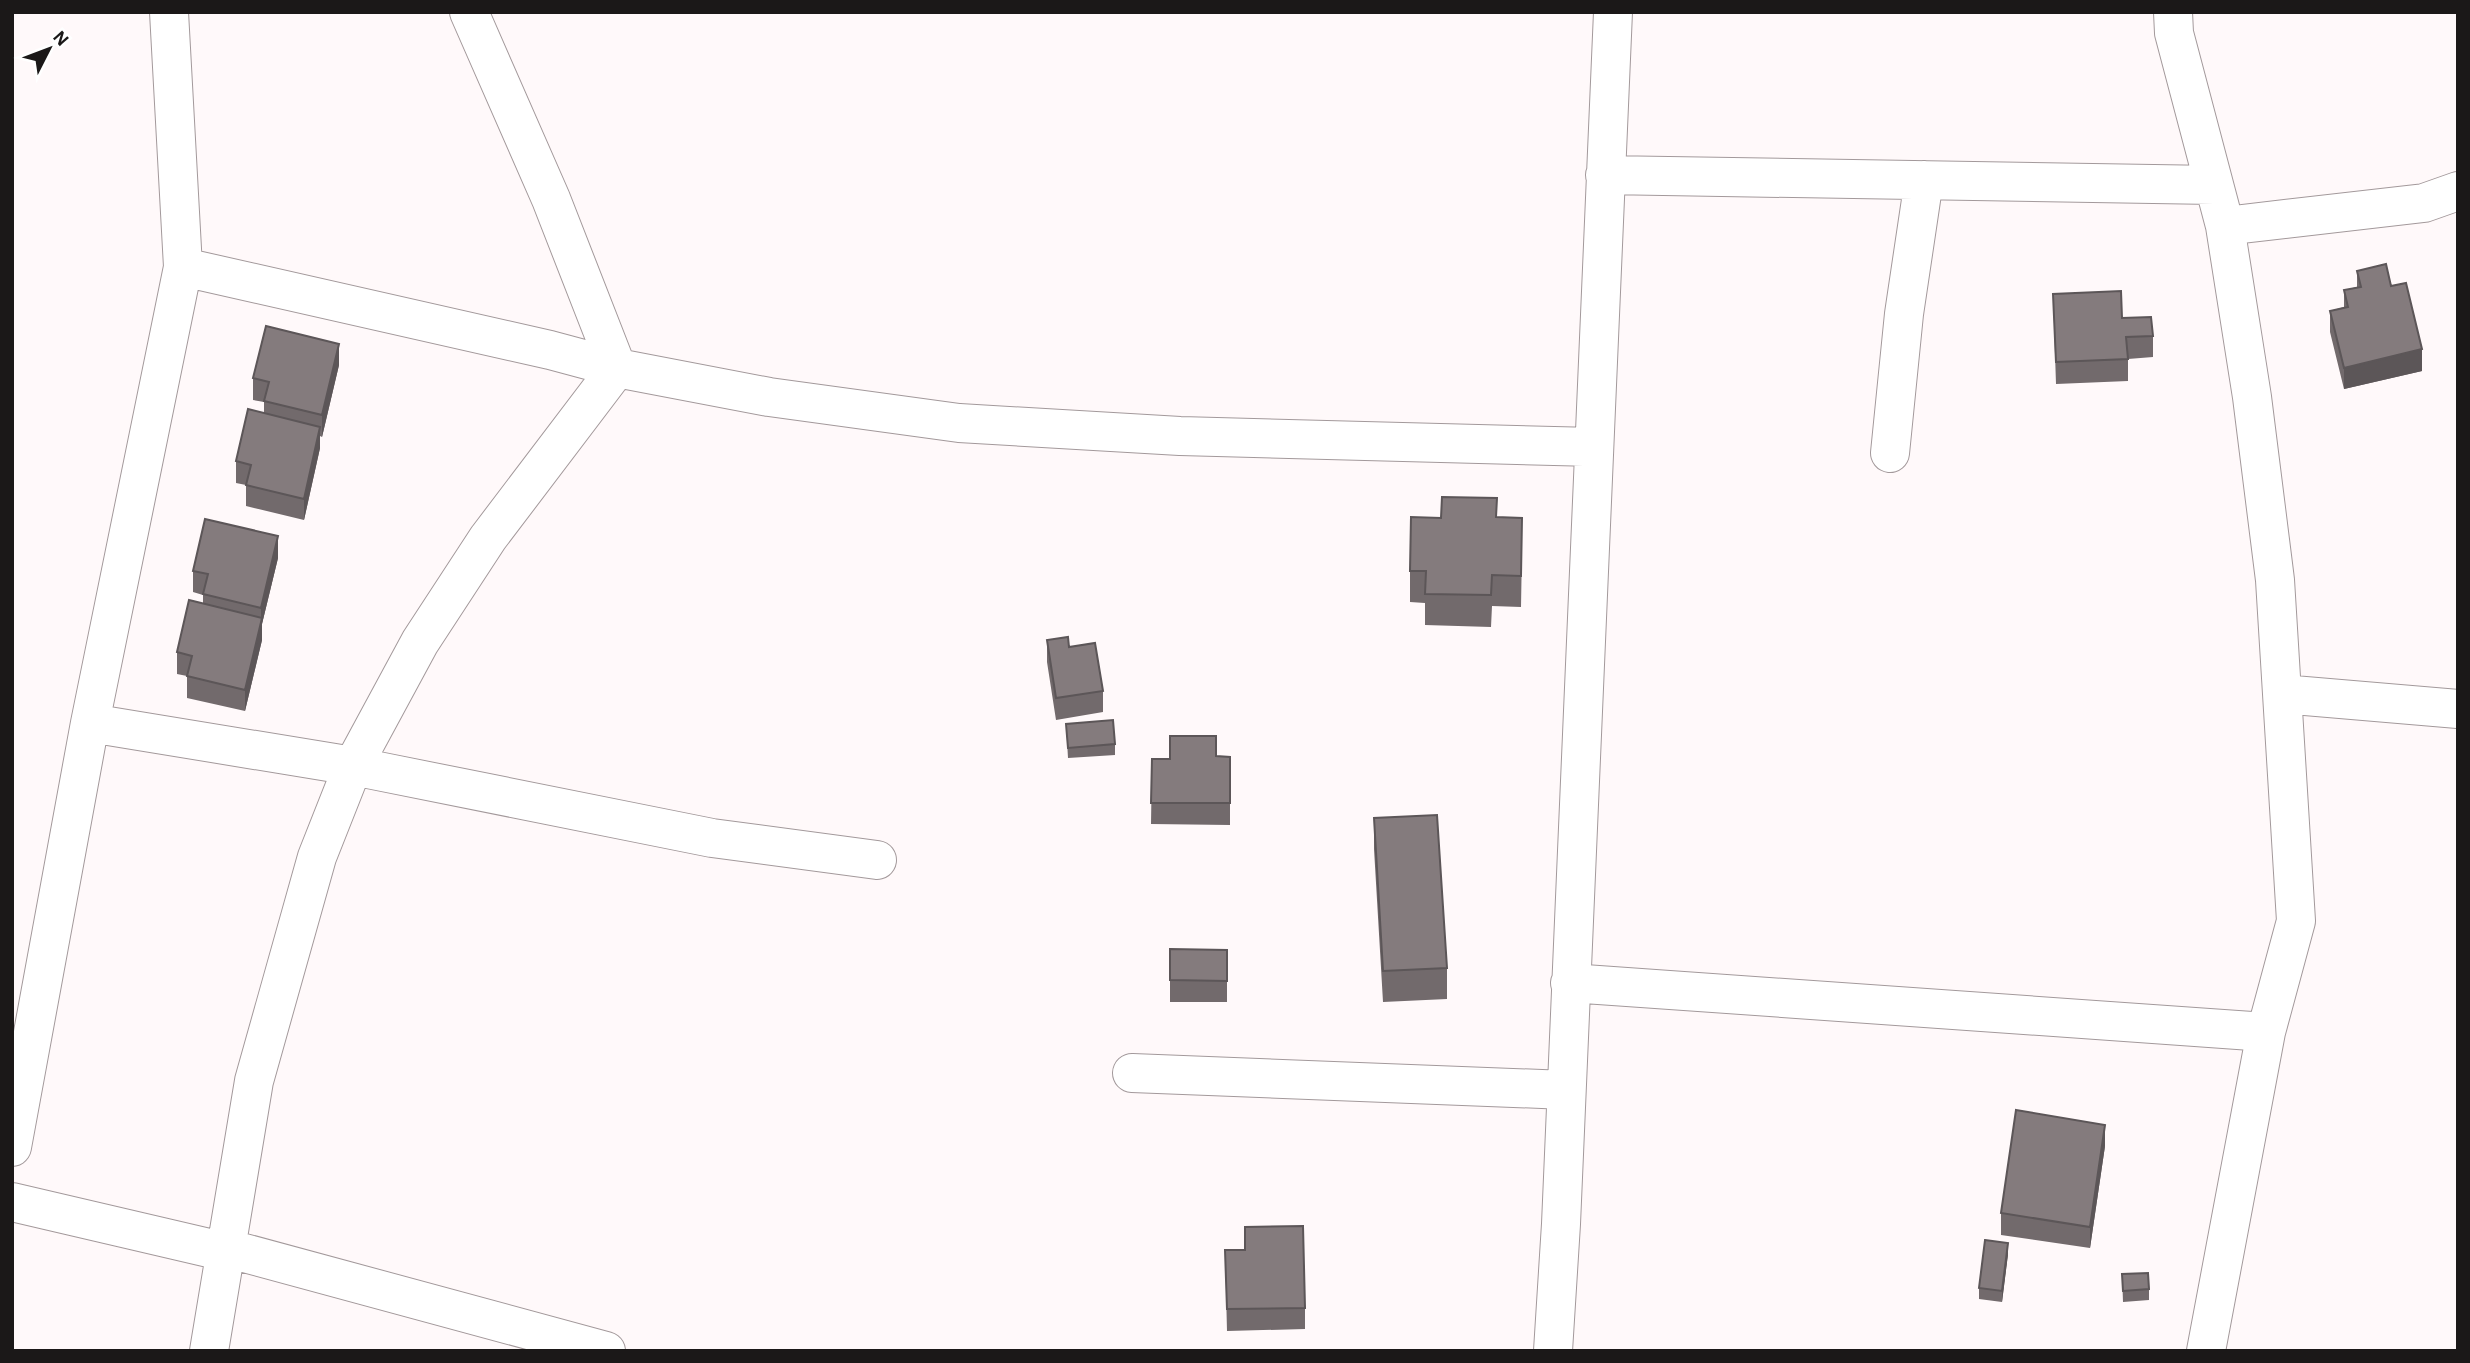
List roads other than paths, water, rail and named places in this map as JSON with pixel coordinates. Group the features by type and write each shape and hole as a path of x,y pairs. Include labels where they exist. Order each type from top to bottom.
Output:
{"street":[{"path":"12,1147 90,723 183,267 169,12"},
{"path":"469,12 551,200 617,368"},
{"path":"1553,1351 1561,1224 1613,12"},
{"path":"2173,12 2174,33 2225,226 2252,397 2275,580 2296,921 2266,1032 2206,1351"},
{"path":"1605,175 2214,185"},
{"path":"1890,453 1904,314 1924,180"},
{"path":"2225,226 2424,203 2458,191"},
{"path":"183,267 550,350 617,368 769,397 959,423 1180,436 1594,447"},
{"path":"209,1351 254,1081 317,857 354,766 420,642 480,549 617,368"},
{"path":"2282,694 2458,709"},
{"path":"90,723 354,766 712,838 877,860"},
{"path":"1570,983 2266,1032"},
{"path":"1132,1073 1566,1090"},
{"path":"12,1202 226,1250 606,1351"}]}
